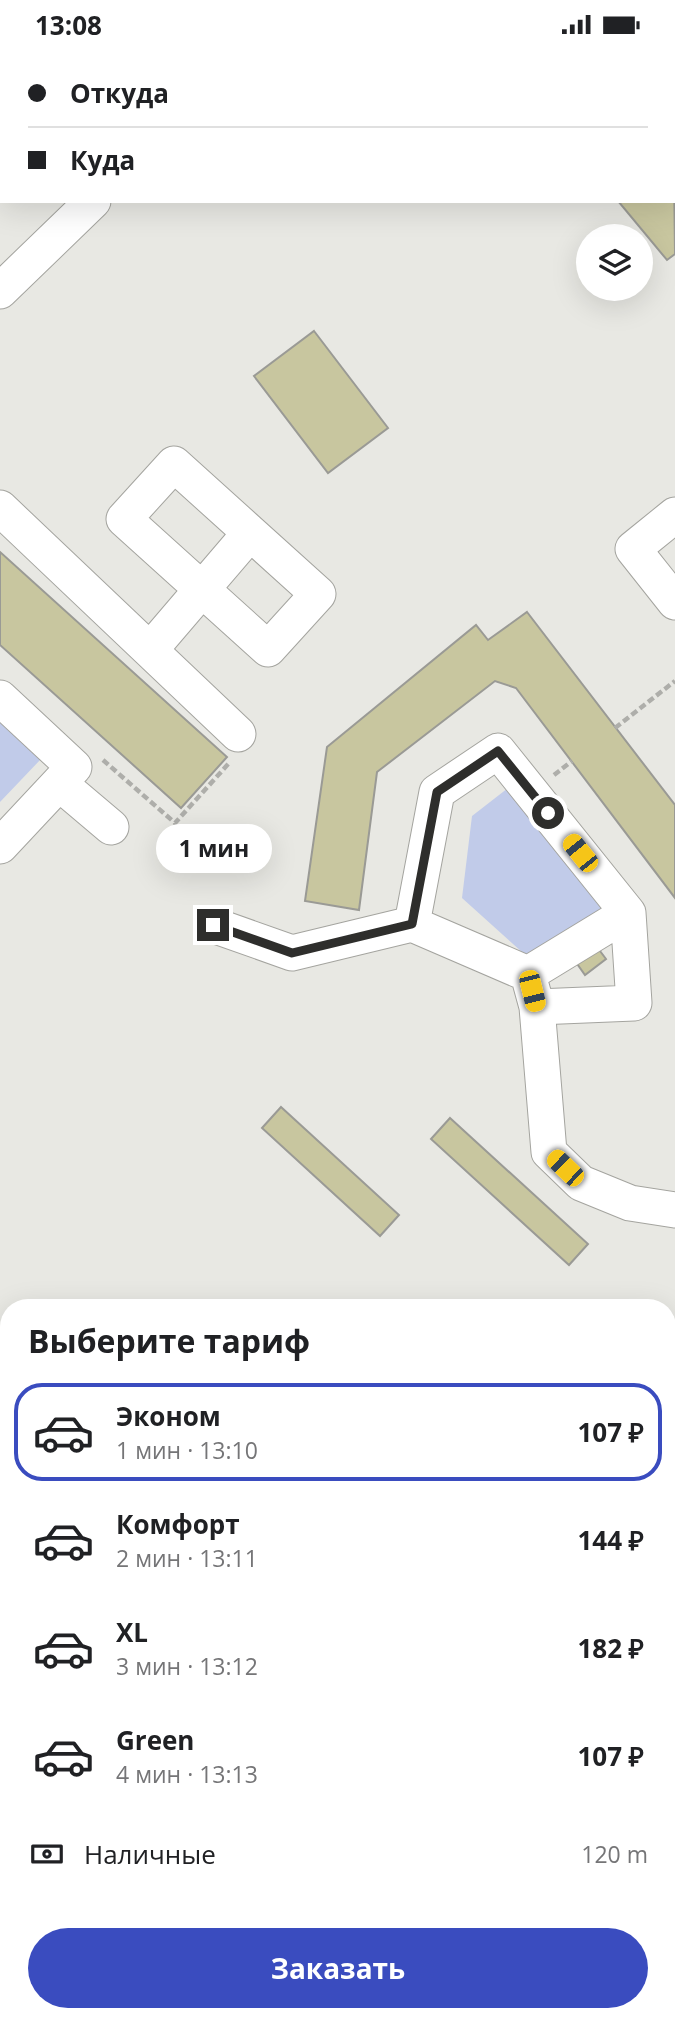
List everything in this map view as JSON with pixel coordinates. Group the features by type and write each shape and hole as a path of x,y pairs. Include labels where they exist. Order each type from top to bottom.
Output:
{"street":[{"path":"0,291 91,203"},
{"path":"174,464 250,533 318,594 268,649 124,519 174,464"},
{"path":"0,508 150,650 235,747"},
{"path":"675,515 633,549 675,602"},
{"path":"150,650 250,533"},
{"path":"0,698 74,767 0,846"},
{"path":"412,924 437,792 498,751 628,913 634,1003 537,1007"},
{"path":"59,783 111,827"},
{"path":"528,974 628,913"},
{"path":"213,925 292,953 412,924 528,974"},
{"path":"528,974 537,1007 549,1152 581,1183 630,1203 675,1210"}],"path":[{"path":"615,727 675,681"},
{"path":"96,754 175,823 235,747"}],"shaded area":[{"path":"0,720 41,759 0,802"},
{"path":"512,785 611,908 532,961 462,898 472,816"}],"building":[{"path":"620,203 674,203 675,254 667,260 653,243 653,224 637,224"},
{"path":"314,331 388,428 328,473 254,376"},
{"path":"0,552 227,757 181,808 0,645"},
{"path":"527,612 675,805 675,898 516,688 495,681 377,772 359,910 305,901 327,747 476,625 488,640"},
{"path":"594,943 606,959 585,975 573,958"},
{"path":"281,1107 399,1215 380,1236 262,1128"},
{"path":"450,1118 588,1244 569,1265 431,1139"}],"route":[{"path":"213,925 292,953 412,924 437,792 498,751 548,813"}]}
